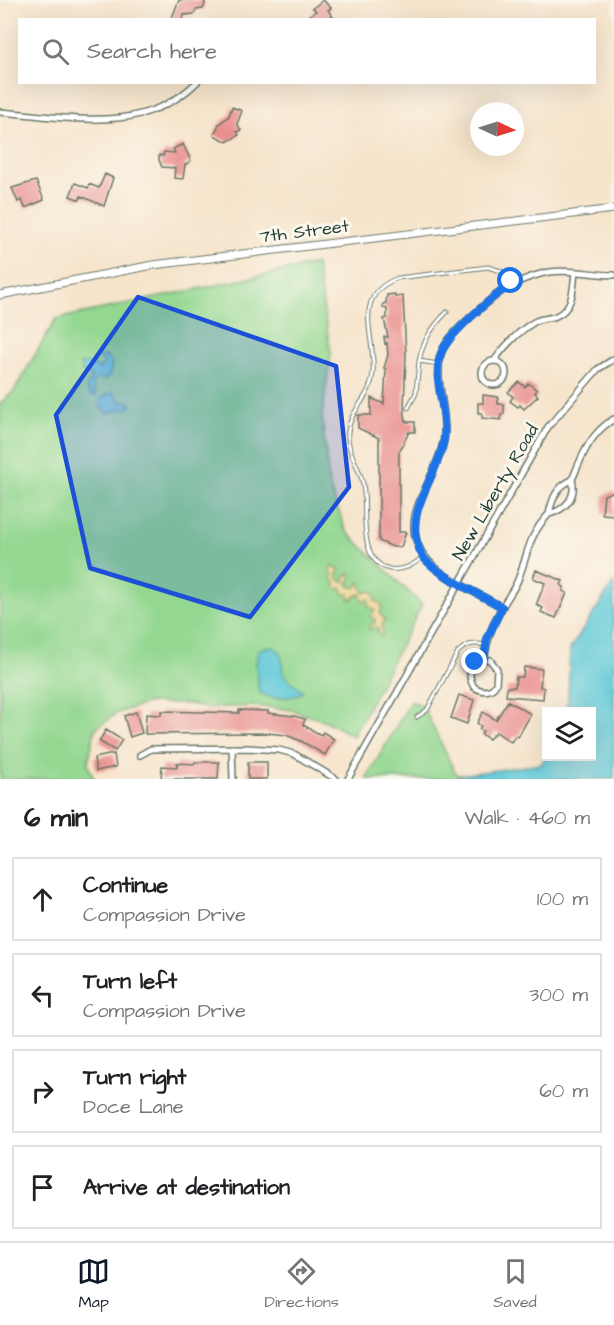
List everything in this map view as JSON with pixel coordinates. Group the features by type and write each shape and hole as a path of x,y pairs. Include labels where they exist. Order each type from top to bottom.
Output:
{"street":[{"path":"0,112 94,119 130,118 165,106 194,84"},
{"name":"7th Street","path":"0,295 153,265 614,209"},
{"path":"502,607 433,567 423,557 416,539 414,523 418,506 444,439 438,373 440,355 449,339 497,295 513,284 549,272 614,275"},
{"path":"494,361 503,366 506,373 503,381 493,384 486,381 483,371 487,364 494,361 501,351 535,321 556,316 566,309 573,296 575,272"},
{"name":"New Liberty Road","path":"348,779 548,427 598,369 614,359"},
{"path":"549,514 560,512 570,501 575,488 572,480 591,438 605,424 614,419"},
{"path":"484,659 494,622 519,579 530,541 538,525 549,514 556,492 564,483 572,480"},
{"path":"484,659 495,665 497,669 496,684 490,690 479,691 471,682 471,668 475,662 484,659"},
{"path":"232,748 233,779"},
{"path":"140,755 151,749 279,750 294,754 336,779"}],"lane":[{"path":"423,557 409,567 390,569 374,559 367,543 362,481 348,441 348,429 352,416 367,396 372,378 369,306 375,294 390,281 398,278 488,267 501,271 513,284"},
{"path":"408,408 416,393 422,348 432,327 447,312"},
{"path":"419,361 439,364"},
{"path":"417,717 427,710 458,652 466,645 473,643 486,645"}],"highlighted area":[{"path":"138,297 336,366 349,487 250,617 90,568 56,415"}],"green space":[{"path":"316,264 331,353 322,416 329,485 346,531 422,605 353,736 326,721 291,710 258,706 205,708 189,704 148,703 117,713 95,729 88,764 94,779 0,779 0,403 14,391 56,319"},
{"path":"411,701 423,706 455,772 461,779 366,779"}],"sand":[{"path":"332,566 339,569 337,576 339,580 344,582 345,576 350,574 349,586 356,588 360,582 364,593 371,591 374,593 375,601 382,607 380,614 385,620 382,624 383,634 380,636 377,627 369,629 370,625 375,623 375,619 370,617 375,610 368,606 369,599 363,601 360,594 350,600 349,594 342,593 342,588 337,589 336,583 331,578"}],"water":[{"path":"103,355 112,362 110,375 105,380 98,378 93,382 93,389 97,395 95,397 90,395 86,387 91,378 89,373 83,372 80,363 99,369 105,363 98,358"},
{"path":"113,392 120,401 131,403 131,407 107,413 99,405 104,397"},
{"path":"614,582 614,779 457,779 460,775 542,764 543,761 596,761 596,707 566,707 568,701 570,649"},
{"path":"274,647 281,653 283,672 303,692 281,698 263,695 259,692 256,664 258,650"}],"building":[{"path":"179,0 204,0 203,9 196,10 194,14 184,15 183,18 172,18"},
{"path":"323,0 331,8 328,10 334,18 312,18 310,15 316,11 313,8"},
{"path":"232,107 242,111 237,124 241,130 237,132 239,135 227,142 214,135 219,124 229,116"},
{"path":"183,144 191,161 185,165 183,179 174,178 175,168 162,167 159,155 163,156 164,152 175,153 173,149"},
{"path":"105,174 113,178 104,206 81,196 80,200 70,196 75,183 88,188 89,184 99,188"},
{"path":"36,181 44,200 25,208 22,200 18,202 12,188"},
{"path":"395,294 395,297 403,296 406,422 415,422 415,432 409,432 399,452 399,532 406,532 401,547 393,547 379,541 379,438 358,428 358,415 371,415 371,398 384,404 386,369 384,368 388,355 384,337 388,337 384,319 387,318 387,309 383,308 383,304 386,303 387,295"},
{"path":"519,382 525,387 528,383 537,390 535,393 538,396 524,409 510,401 513,397 508,392"},
{"path":"483,395 498,397 498,404 504,404 504,414 501,414 501,420 482,418 482,413 478,413 478,403 483,403"},
{"path":"614,491 614,515 602,514 604,495"},
{"path":"536,570 563,581 561,585 564,587 563,591 567,593 556,618 541,612 543,608 536,605 545,583 533,578"},
{"path":"524,667 542,669 540,687 544,688 543,699 506,696 507,687 515,687 516,677 523,677"},
{"path":"459,695 474,700 467,724 451,718"},
{"path":"508,701 531,714 518,737 515,736 511,742 496,732 489,739 481,734 483,731 479,729 481,726 477,723 483,712 496,720"},
{"path":"239,710 268,711 268,713 305,719 303,725 321,735 323,732 334,739 325,755 286,735 267,733 145,734 146,714 161,715 161,711 239,713"},
{"path":"136,712 142,733 130,737 124,716"},
{"path":"106,730 122,740 115,751 99,741"},
{"path":"114,754 116,767 96,771 94,758"},
{"path":"195,762 219,762 218,779 161,779 162,766 177,767 177,763 195,764"},
{"path":"248,762 267,762 267,779 248,779"}],"route":[{"path":"475,662 484,659 487,639 502,607 433,567 423,557 416,539 414,523 418,506 444,439 438,373 440,355 449,339 497,295 513,284 511,281"}]}
